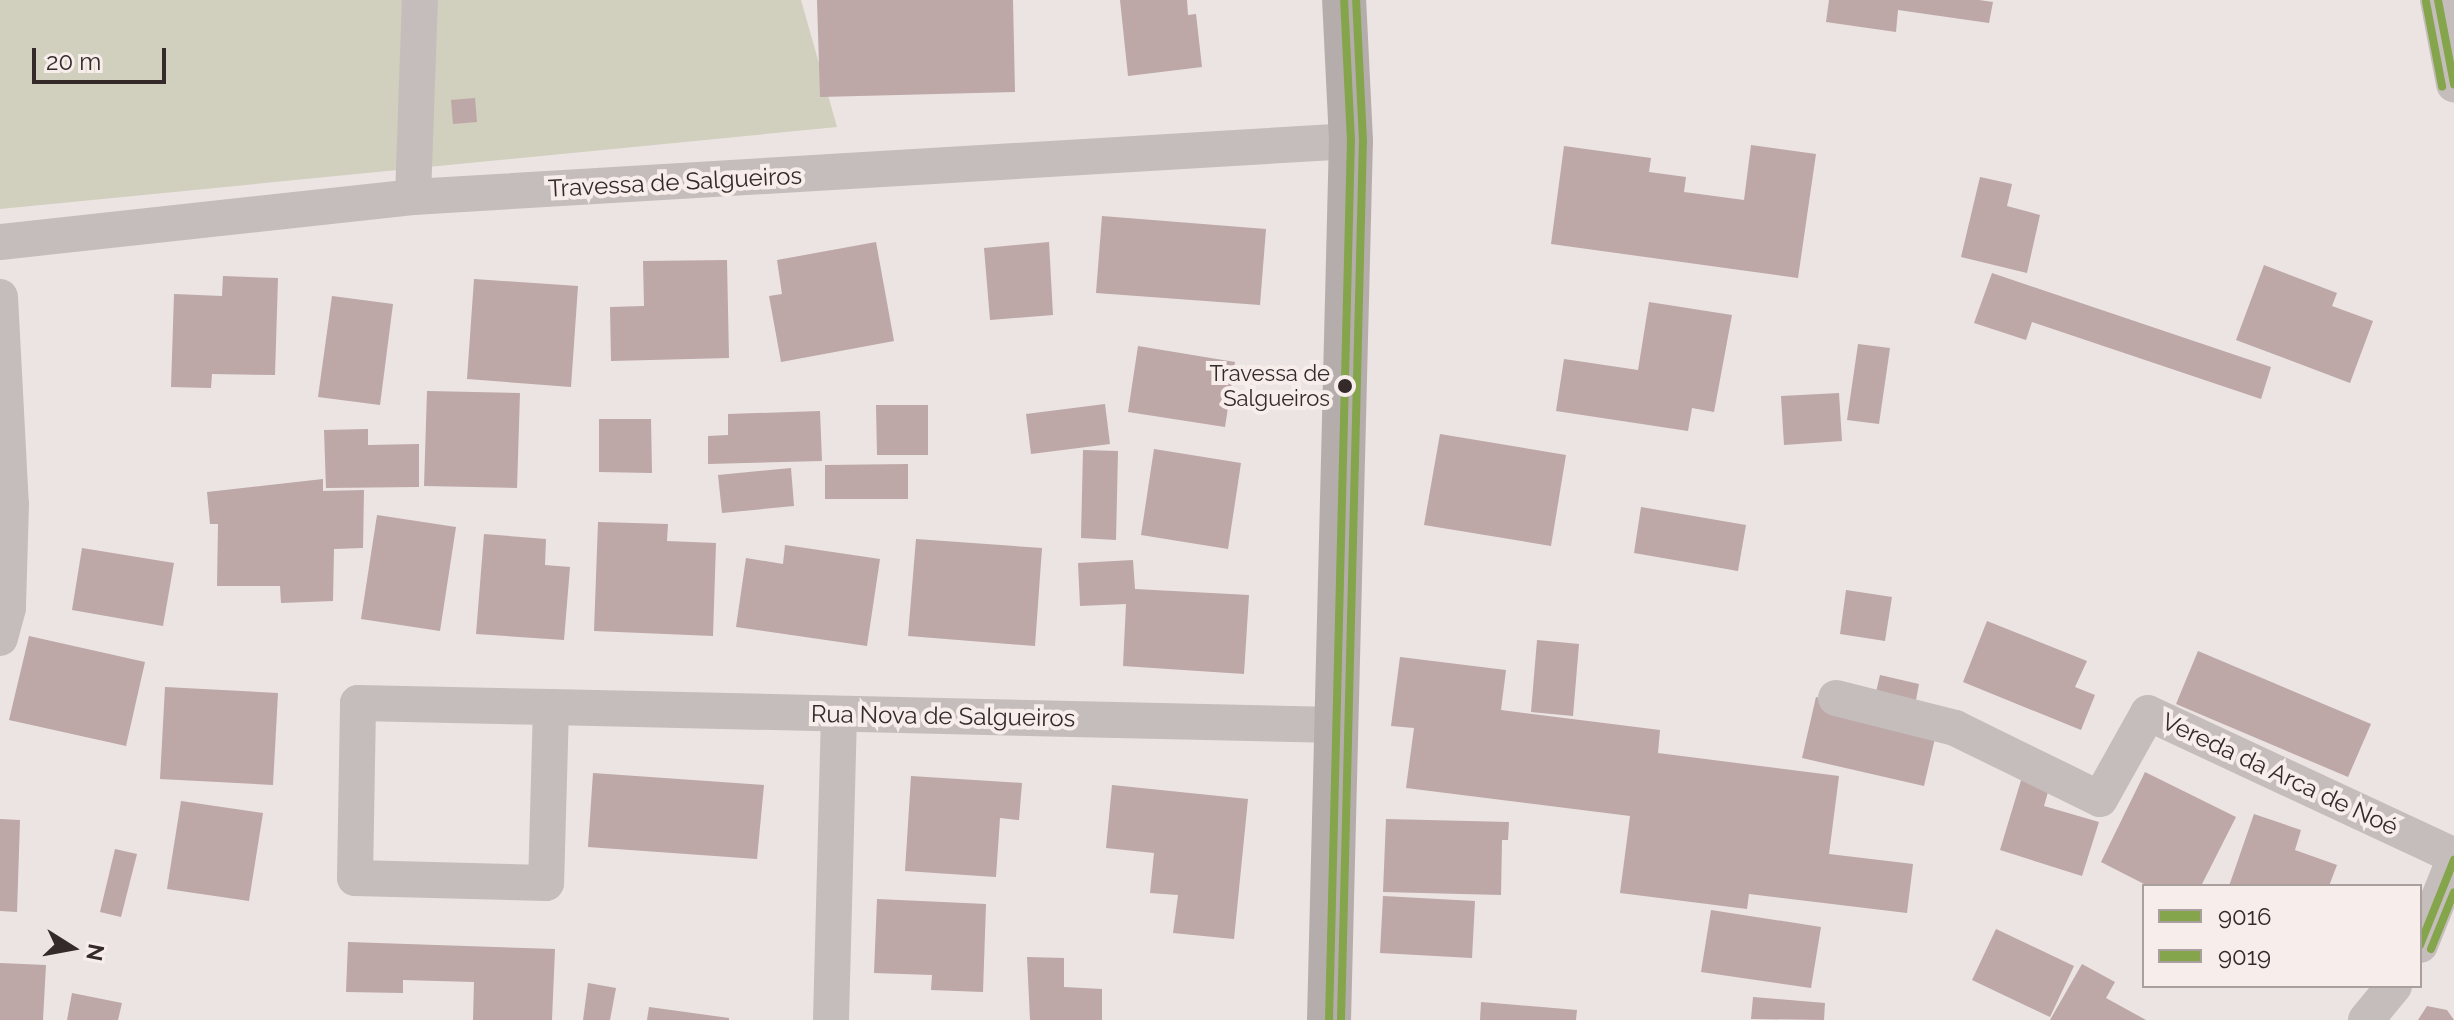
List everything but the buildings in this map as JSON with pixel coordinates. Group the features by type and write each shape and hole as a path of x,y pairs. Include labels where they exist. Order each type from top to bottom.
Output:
{"street":[{"path":"413,197 420,0"},
{"path":"1329,1020 1351,141 1344,0"},
{"path":"2444,7 2454,84"},
{"name":"Travessa de Salgueiros","path":"0,242 413,197 1351,141"},
{"path":"0,297 11,504 8,608 0,638"},
{"name":"Vereda da Arca de Noé","path":"1836,698 1955,728 2100,799 2148,713 2454,858"},
{"name":"Rua Nova de Salgueiros","path":"551,707 546,883 355,878 358,703 551,707 1336,725"},
{"path":"831,1020 839,714"},
{"path":"2422,940 2454,858"},
{"path":"2366,1020 2392,988"}],"shaded area":[{"path":"0,0 801,0 837,127 0,209"}],"transit line":[{"name":"9016","path":"1329,1020 1351,141 1344,0"},
{"name":"9019","path":"1341,1020 1363,141 1356,0"},
{"name":"9016","path":"2438,0 2454,84"},
{"name":"9019","path":"2426,2 2442,86"},
{"name":"9016","path":"2422,940 2454,860"},
{"name":"9019","path":"2431,949 2454,892"}],"place":[{"name":"Travessa de Salgueiros","path":"1345,386"}]}
